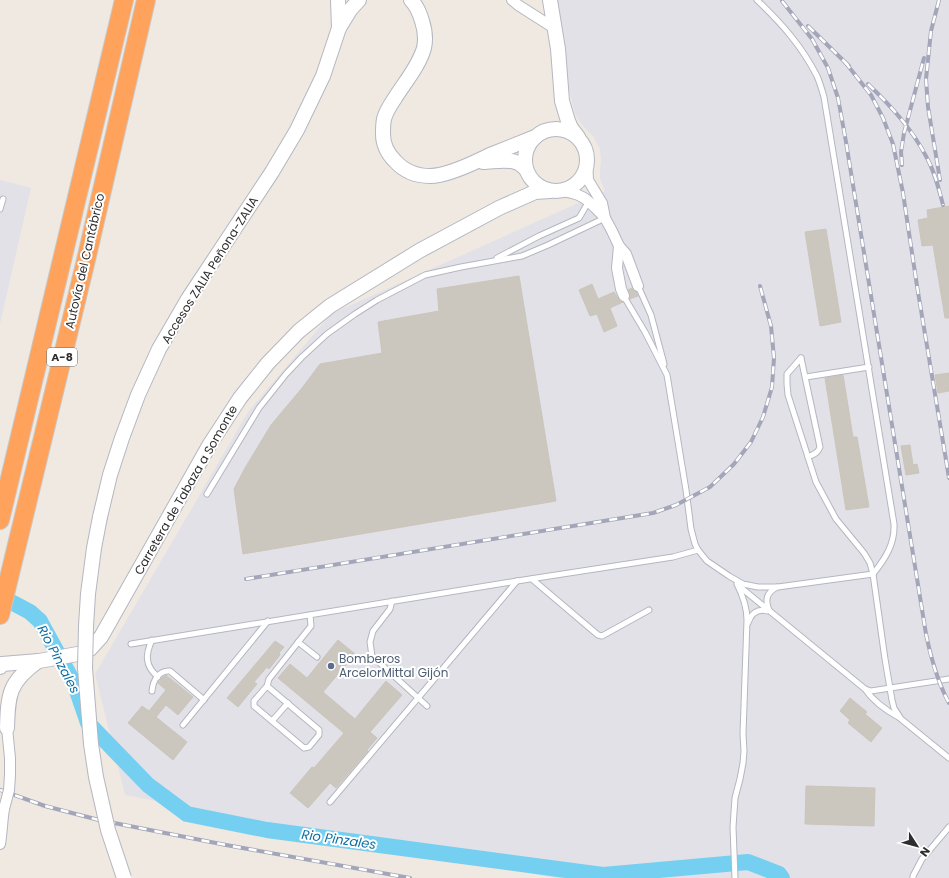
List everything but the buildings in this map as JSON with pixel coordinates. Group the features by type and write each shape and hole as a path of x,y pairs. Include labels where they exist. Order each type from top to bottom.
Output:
{"highway":[{"name":"Autovía del Cantábrico","path":"0,520 124,0"},
{"name":"Autovía del Cantábrico","path":"0,615 146,0"}],"street":[{"name":"Accesos ZALIA Peñona-ZALIA","path":"124,878 108,830 96,777 91,744 85,668 88,594 94,548 110,475 138,395 159,349 188,299 272,172 297,130 322,76 339,28 338,0"},
{"path":"339,28 350,10 359,0"},
{"path":"411,0 423,23 425,36 424,46 420,58 389,107 384,118 383,128 383,139 386,148 393,159 400,166 415,174 424,176 441,175 474,163 553,129 563,129 572,133 580,140"},
{"path":"512,0 554,28"},
{"path":"550,0 558,49 562,101 568,122 585,149 588,180 602,204 605,218"},
{"path":"562,101 559,112 554,120 529,144 525,153 524,163 526,170 531,179 542,188 554,191 576,193 589,201 605,218 619,246 626,254 638,286"},
{"path":"554,191 566,190 574,186 581,179 586,169 587,159"},
{"path":"474,163 505,161 515,162 519,163 526,170"},
{"name":"Carretera de Tabaza a Somonte","path":"499,208 519,193 525,183 526,170"},
{"name":"Carretera de Tabaza a Somonte","path":"1,665 41,661 83,653 90,649 102,636 210,444 240,398 268,363 299,331 330,306 419,252 499,208 536,192 554,191"},
{"path":"619,246 617,268 621,289 624,296"},
{"name":"Carretera de Tabaza a Somonte","path":"5,719 11,691 16,681 26,670 41,661"},
{"path":"0,685 16,681"},
{"path":"0,699 5,719 10,758 9,790 2,816 1,838"}],"lane":[{"path":"638,286 651,315 667,375 691,529 698,550 707,560 743,584 763,587 778,587 873,574 890,547 895,532 824,97 818,78 804,52 774,16 757,0"},
{"path":"0,209 3,199"},
{"path":"490,262 539,236 579,218 589,201"},
{"path":"207,494 259,408 286,374 327,334 355,314 376,300 425,275 522,256 605,218"},
{"path":"624,296 645,332 667,375"},
{"path":"808,457 816,454 820,447 801,358 788,374 786,384 788,395 816,482 836,519 864,553 870,563 893,704 901,719"},
{"path":"806,377 869,367"},
{"path":"131,644 673,557 698,550"},
{"path":"729,576 770,612 865,689 869,695 890,713 901,719 949,758"},
{"path":"532,579 598,635 602,636 649,610"},
{"path":"330,802 517,581"},
{"path":"735,878 733,827 735,798 740,779 744,751 743,734 747,628 746,607 737,584"},
{"path":"770,612 767,604 767,596 772,590 778,587"},
{"path":"392,601 390,609 373,631 370,642 372,656 427,706"},
{"path":"747,628 749,620 754,612 761,610 770,612"},
{"path":"267,686 319,730 319,735 310,747 304,748 254,706 254,701 267,686 269,678 311,626 310,615"},
{"path":"183,725 268,622"},
{"path":"152,640 148,648 147,662 149,668 158,677"},
{"path":"298,642 317,657"},
{"path":"152,691 152,685 161,673 164,671 170,671 204,700"},
{"path":"865,689 871,691 949,679"},
{"path":"272,721 288,703"},
{"path":"913,878 922,859 949,827"}],"shaded area":[{"path":"555,0 949,0 949,878 554,878 125,795 95,674 248,412 331,314 605,191 600,179 600,149 593,136 583,126 575,114 567,81"},
{"path":"0,180 31,188 0,324"}],"waterway":[{"name":"Rio Pinzales","path":"0,596 30,612 40,621 75,685 88,723 148,785 187,814 267,830 603,875 748,862 779,874 782,878"}],"railway":[{"path":"939,0 931,31 926,79 928,107 940,180"},
{"path":"782,1 812,39 828,68 838,98 926,634 935,669 949,703"},
{"path":"808,26 849,66"},
{"path":"902,165 901,152 904,133 924,58"},
{"path":"845,62 871,95 883,118 893,144 903,193 949,478"},
{"path":"868,84 901,119 915,137 935,175 943,205"},
{"path":"246,579 653,513 676,505 710,487 734,464 751,442 763,417 772,387 774,358 771,326 760,286"},
{"path":"0,790 45,806 99,820 226,845 410,878"}],"place":[{"name":"Bomberos ArcelorMittal Gijón","path":"331,666"}]}
